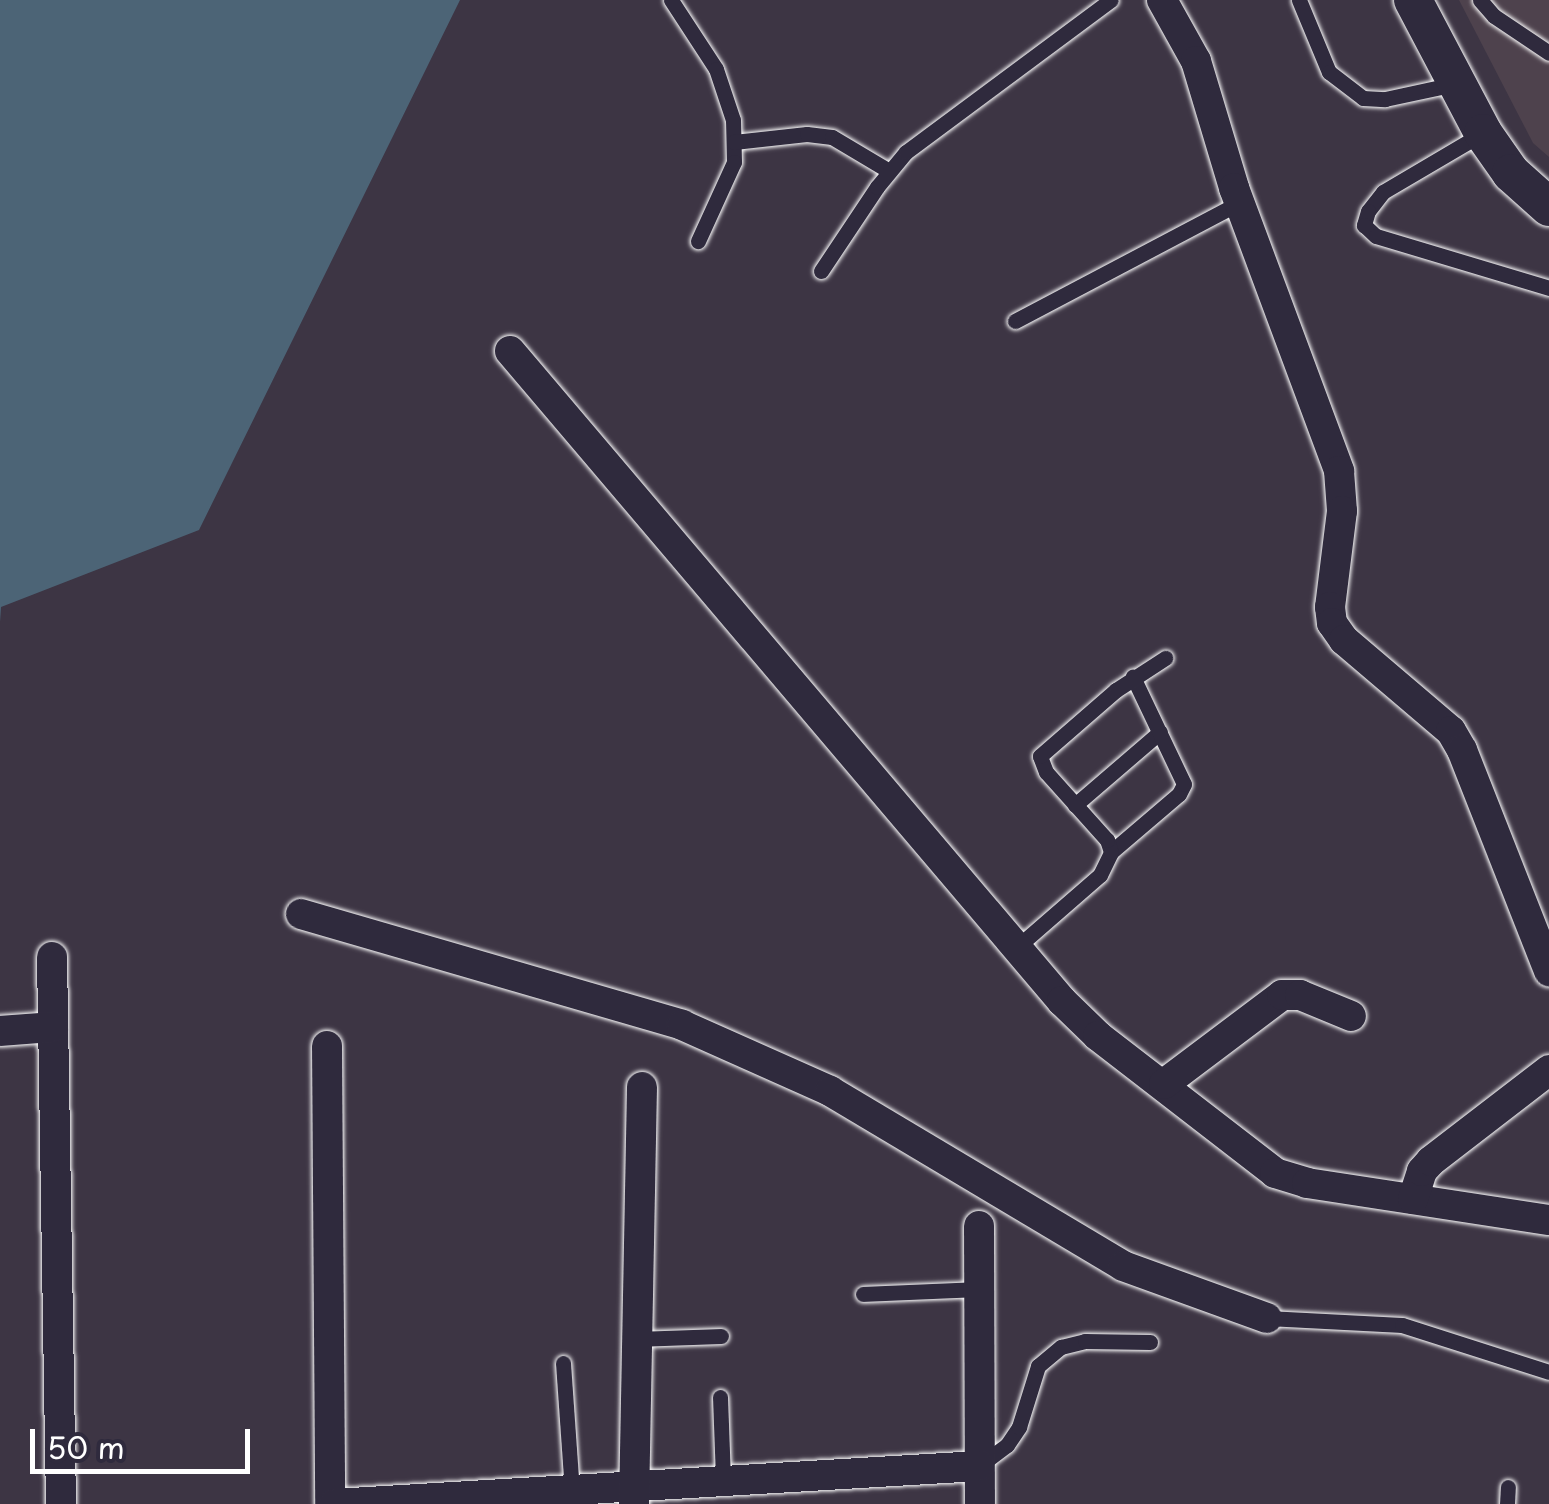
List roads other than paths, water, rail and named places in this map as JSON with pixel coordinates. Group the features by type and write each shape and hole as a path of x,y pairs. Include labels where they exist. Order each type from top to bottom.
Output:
{"street":[{"path":"1162,0 1196,60 1239,203 1339,472 1342,511 1330,607 1332,623 1344,640 1451,731 1462,750 1549,971"},
{"path":"1413,0 1483,133 1511,173 1549,207"},
{"path":"510,352 1079,1020 1275,1173 1307,1183 1549,1220"},
{"path":"300,914 682,1025 830,1091 1122,1266 1267,1318"},
{"path":"52,957 61,1504"},
{"path":"1164,1084 1282,995 1300,996 1351,1016"},
{"path":"0,1031 53,1027"},
{"path":"327,1046 332,1504 540,1498 572,1491 634,1495 723,1480 979,1466"},
{"path":"1414,1200 1422,1171 1430,1162 1549,1070"},
{"path":"634,1495 642,1087"},
{"path":"978,1226 980,1504"}],"lane":[{"path":"670,0 716,69 733,120 734,162 698,242"},
{"path":"822,271 906,152 1110,0"},
{"path":"1299,0 1329,72 1363,98 1385,99 1454,84"},
{"path":"1480,0 1494,16 1549,53"},
{"path":"1483,133 1383,192 1368,211 1364,226 1376,236 1549,288"},
{"path":"734,142 807,134 832,137 889,171"},
{"path":"1015,321 1239,203"},
{"path":"1111,852 1108,840 1046,772 1040,756 1132,677 1165,658"},
{"path":"1016,948 1100,875 1111,852 1182,790 1182,775 1132,677"},
{"path":"1075,805 1160,732"},
{"path":"863,1294 978,1289"},
{"path":"1267,1318 1402,1325 1549,1372"},
{"path":"636,1339 721,1336"},
{"path":"979,1466 1008,1444 1019,1427 1038,1366 1061,1347 1085,1340 1150,1342"},
{"path":"563,1363 572,1491"},
{"path":"720,1397 723,1480"}],"water":[{"path":"0,0 460,0 199,530 1,607 0,622"}]}
